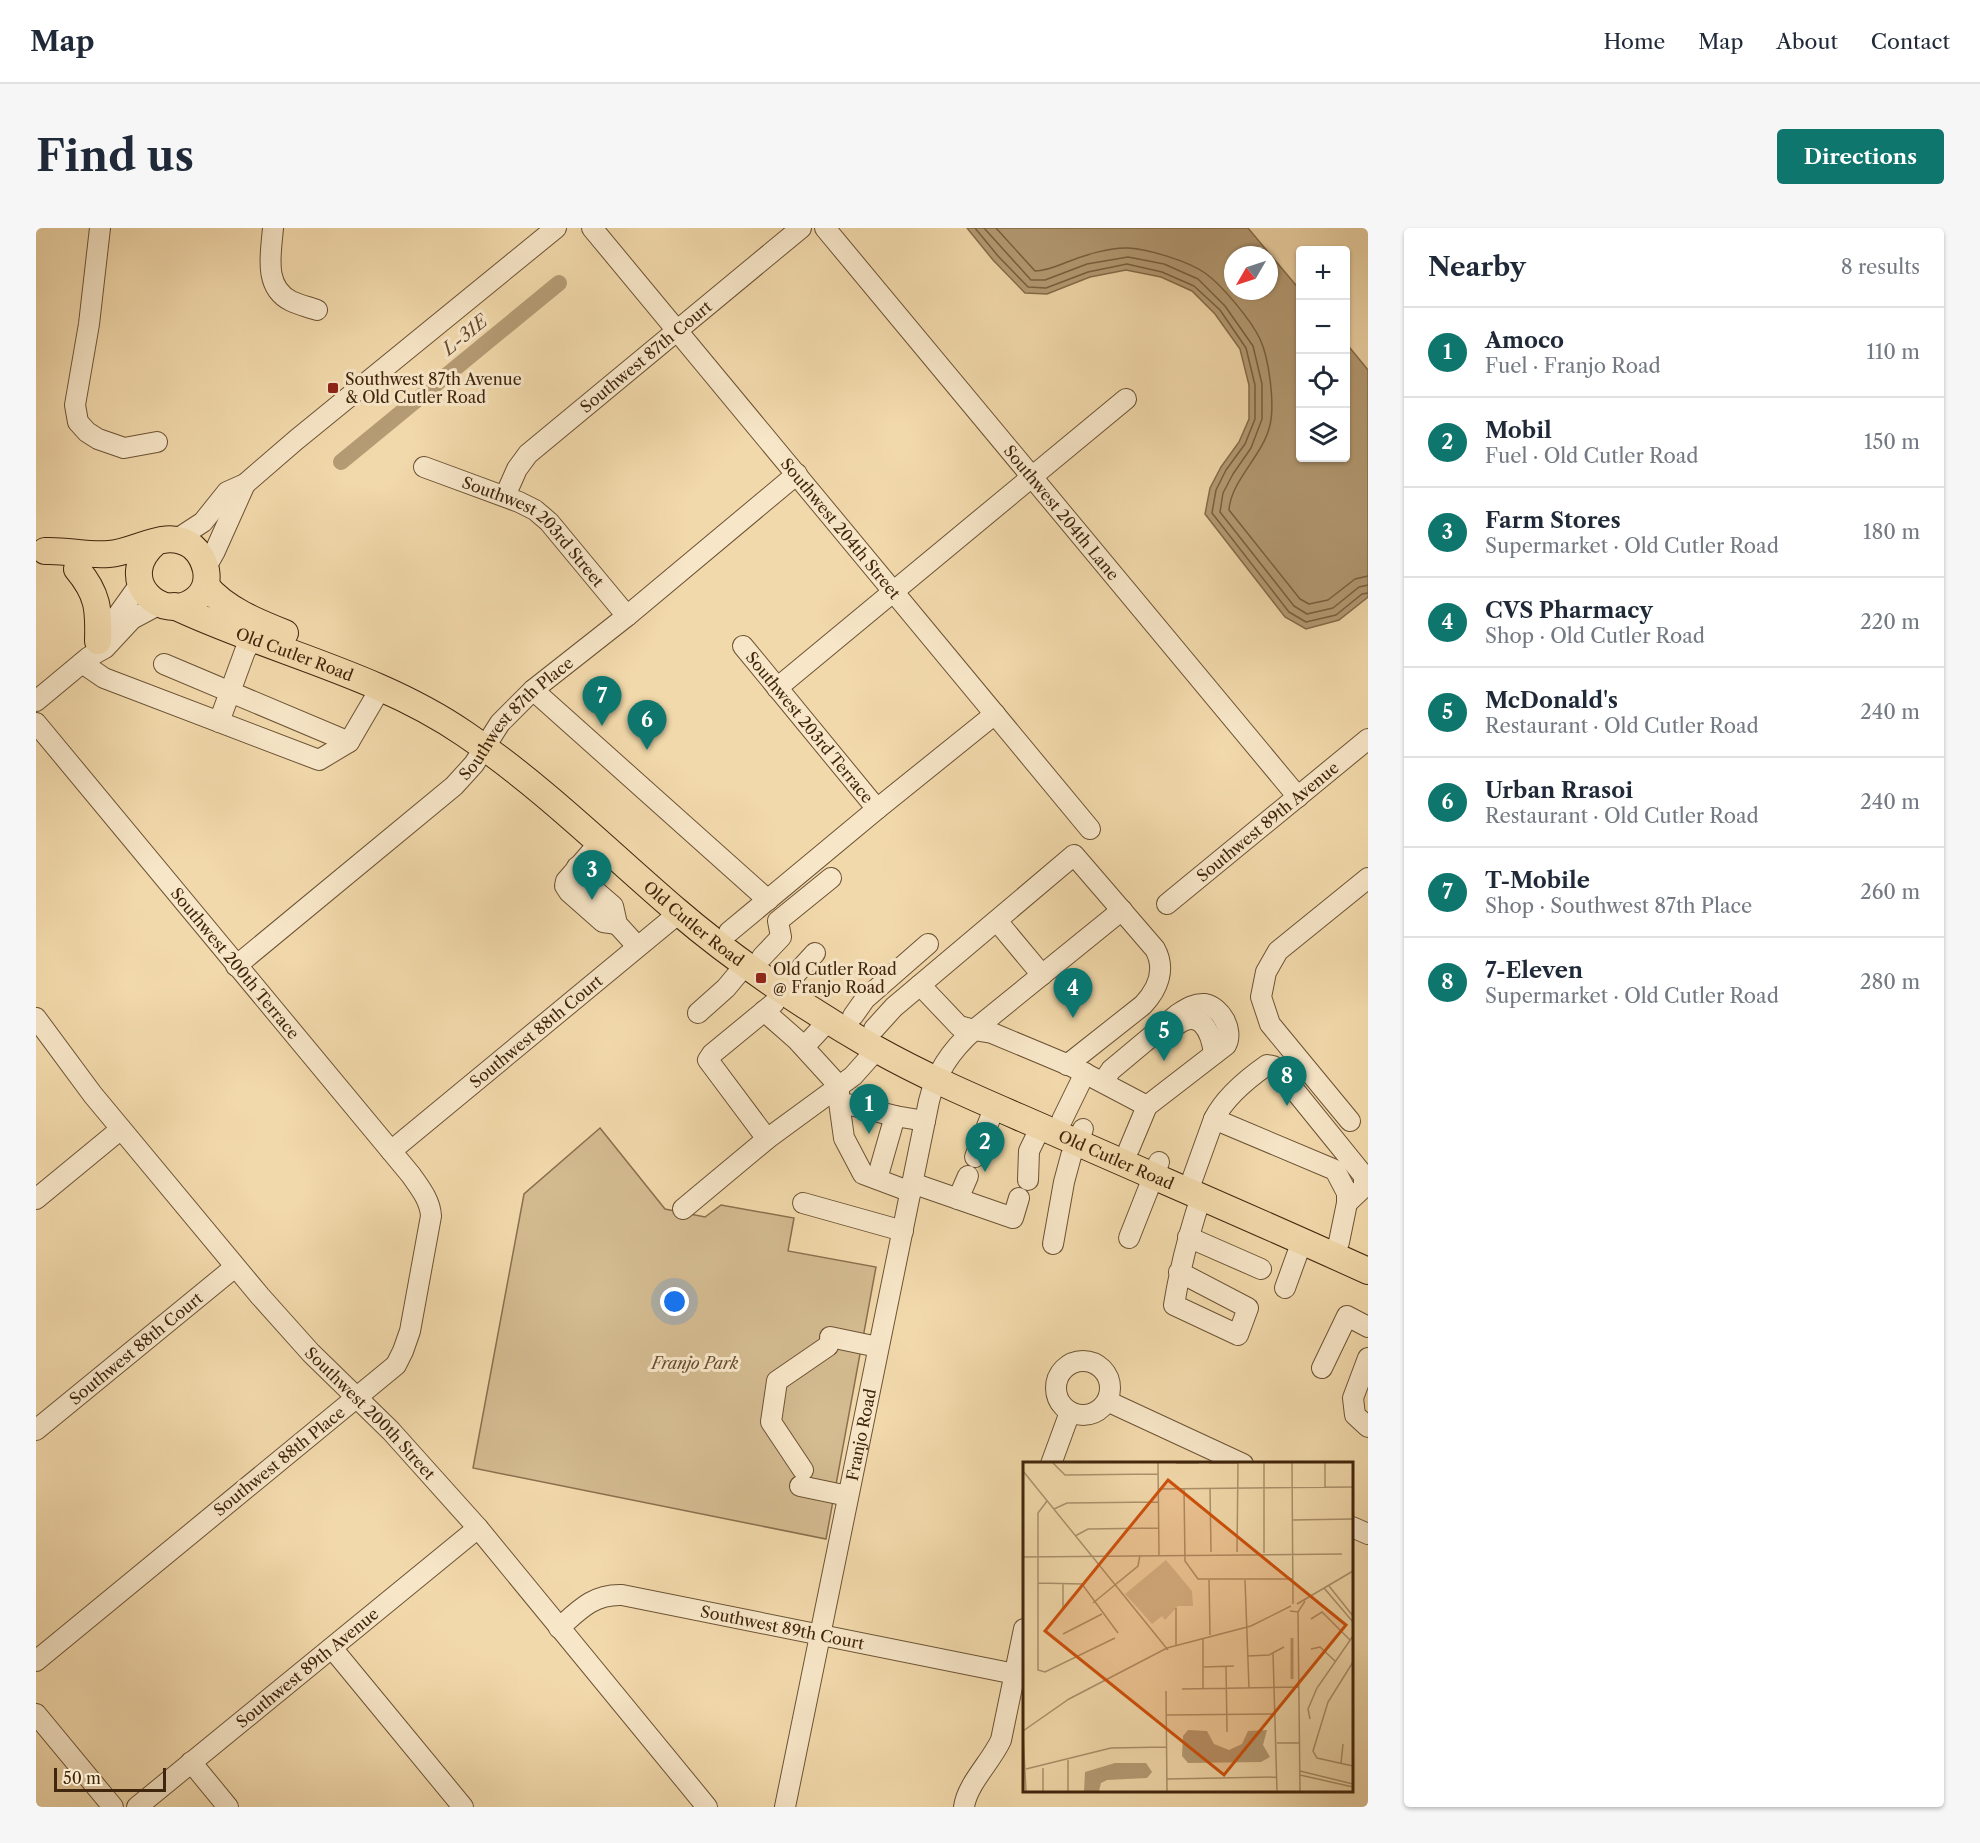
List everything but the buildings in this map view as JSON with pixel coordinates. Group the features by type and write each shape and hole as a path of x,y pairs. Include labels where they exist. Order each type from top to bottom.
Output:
{"main road":[{"path":"41,549 107,555 166,541 186,542 196,550 206,577 193,601 184,605 167,605 148,596 139,582 138,573 144,553 166,541"},
{"path":"41,549 60,563 77,569 118,572 139,582"},
{"path":"77,569 87,581 96,599 98,611 90,654"},
{"name":"Old Cutler Road","path":"206,577 215,597 222,602 278,630 412,689 450,710 532,783 729,932 755,958 788,985 858,1029 995,1106 1066,1130"},
{"name":"Old Cutler Road","path":"167,605 380,689 488,742"},
{"path":"254,638 278,630"},
{"name":"Old Cutler Road","path":"604,836 679,913 755,958"},
{"name":"Old Cutler Road","path":"939,1073 1194,1188 1304,1234 1336,1249 1368,1271"},
{"name":"Old Cutler Road","path":"1336,1249 1368,1254"}],"street":[{"path":"100,228 89,324 75,405 76,417 93,436 124,448 157,442"},
{"path":"273,228 271,267 274,283 282,295 317,310"},
{"path":"166,541 203,522 227,492 245,484 556,228"},
{"name":"Southwest 204th Street","path":"592,228 1090,829"},
{"name":"Southwest 87th Court","path":"505,496 517,469 528,454 801,228"},
{"name":"Southwest 204th Lane","path":"825,228 1298,797"},
{"path":"777,688 1126,399"},
{"name":"Southwest 203rd Street","path":"424,467 530,507 549,522 627,616"},
{"name":"Southwest 87th Place","path":"236,966 447,793 468,771 500,723 533,690 627,616 797,474"},
{"path":"206,577 245,484"},
{"path":"36,701 90,654 121,612 139,582"},
{"path":"90,654 105,648 138,615 167,605"},
{"path":"219,722 245,651 254,638"},
{"name":"Southwest 203rd Terrace","path":"743,646 877,809"},
{"path":"90,654 104,678 319,760 350,742 380,689"},
{"path":"164,664 350,742"},
{"path":"533,690 768,900"},
{"path":"729,932 995,714"},
{"name":"Southwest 200th Terrace","path":"36,723 391,1151 419,1186 431,1207"},
{"name":"Southwest 89th Avenue","path":"1167,904 1368,739"},
{"path":"604,836 566,881 567,889 603,922 617,924 637,946"},
{"path":"804,1047 858,1029 894,1007 1074,855 1155,949 1160,958 1159,976 1152,995 1102,1039 1084,1050 1076,1069 1066,1130 1071,1156 1053,1244"},
{"path":"698,1013 755,958 781,938 778,921 831,878"},
{"path":"1350,1121 1269,1024 1261,997 1266,972 1278,951 1368,878"},
{"path":"790,881 804,900"},
{"path":"939,1073 960,1042 1122,910"},
{"name":"Southwest 88th Court","path":"391,1151 679,913"},
{"path":"997,921 1042,975"},
{"path":"683,1209 767,1139 839,1094 860,1070 858,1029 865,999 928,944"},
{"path":"767,1139 708,1060 712,1054 764,1011 815,952"},
{"path":"920,985 959,1026 992,1033 1076,1069 1147,1106"},
{"path":"1103,1082 1111,1070 1178,1014 1190,1007 1198,1004 1206,1005 1218,1012 1228,1029 1230,1035 1226,1045 1147,1106 1126,1156"},
{"path":"764,1011 804,1047 839,1094 844,1138 863,1174 958,1199 1012,1218 1019,1198"},
{"name":"Southwest 200th Street","path":"36,1018 74,1070 234,1267 286,1327 391,1431 478,1528 707,1807"},
{"path":"1120,1063 1136,1059 1187,1018 1199,1021 1208,1032 1214,1054"},
{"path":"1179,1272 1188,1237 1194,1188 1214,1119 1220,1107 1267,1065 1279,1071 1364,1176 1364,1186 1347,1203"},
{"name":"Franjo Road","path":"784,1807 925,1121 939,1073"},
{"path":"839,1094 895,1116 925,1121"},
{"path":"975,1157 995,1106"},
{"path":"877,1179 895,1116"},
{"path":"1214,1119 1335,1170 1347,1193 1347,1203 1336,1249"},
{"path":"36,1199 121,1129"},
{"path":"1028,1180 1029,1151 1066,1130"},
{"path":"1129,1238 1156,1169"},
{"path":"958,1199 968,1176"},
{"path":"803,1203 903,1231"},
{"name":"Southwest 88th Place","path":"36,1661 396,1365 406,1343 430,1226 431,1207"},
{"path":"1285,1288 1304,1234"},
{"path":"1188,1237 1261,1269"},
{"name":"Southwest 88th Court","path":"36,1430 234,1267"},
{"path":"1322,1368 1347,1316 1368,1327"},
{"path":"848,1496 802,1478 771,1422 777,1381 829,1342 878,1347"},
{"path":"1368,1358 1353,1398 1356,1416 1368,1427"},
{"path":"1075,1362 1093,1363 1106,1375 1109,1383 1110,1393 1107,1401 1101,1408 1086,1415 1070,1412 1062,1406 1058,1399 1056,1390 1060,1373 1066,1366 1075,1362"},
{"path":"1107,1401 1238,1462"},
{"path":"1052,1462 1070,1412"},
{"path":"1353,1527 1368,1533"},
{"name":"Southwest 89th Avenue","path":"137,1807 478,1528"},
{"name":"Southwest 89th Court","path":"559,1628 599,1597 622,1595 1015,1674"},
{"path":"964,1807 970,1789 995,1752 1000,1740 1023,1634"},
{"path":"332,1648 463,1807"},
{"path":"36,1714 112,1807"},
{"path":"191,1762 228,1807"}],"green space":[{"name":"Franjo Park","path":"600,1128 665,1209 705,1217 721,1205 794,1218 788,1251 876,1267 826,1539 473,1468 524,1194"}],"water":[{"path":"967,228 1248,228 1263,246 1224,246 1224,300 1278,300 1278,264 1296,285 1296,462 1350,462 1350,348 1368,370 1368,597 1339,620 1306,629 1285,617 1205,514 1210,488 1221,467 1239,442 1249,419 1249,385 1240,349 1215,314 1192,291 1161,277 1126,270 1090,277 1047,294 1025,293 993,260"}],"waterway":[{"name":"L-31E","path":"341,462 559,283"}],"place":[{"name":"Southwest 87th Avenue & Old Cutler Road","path":"333,388"},
{"name":"T-Mobile","path":"602,726"},
{"name":"Urban Rrasoi","path":"647,750"},
{"name":"Farm Stores","path":"592,900"},
{"name":"Old Cutler Road @ Franjo Road","path":"761,978"},
{"name":"CVS Pharmacy","path":"1073,1018"},
{"name":"McDonald's","path":"1164,1061"},
{"name":"7-Eleven","path":"1287,1106"},
{"name":"Amoco","path":"869,1134"},
{"name":"Mobil","path":"985,1172"}]}
